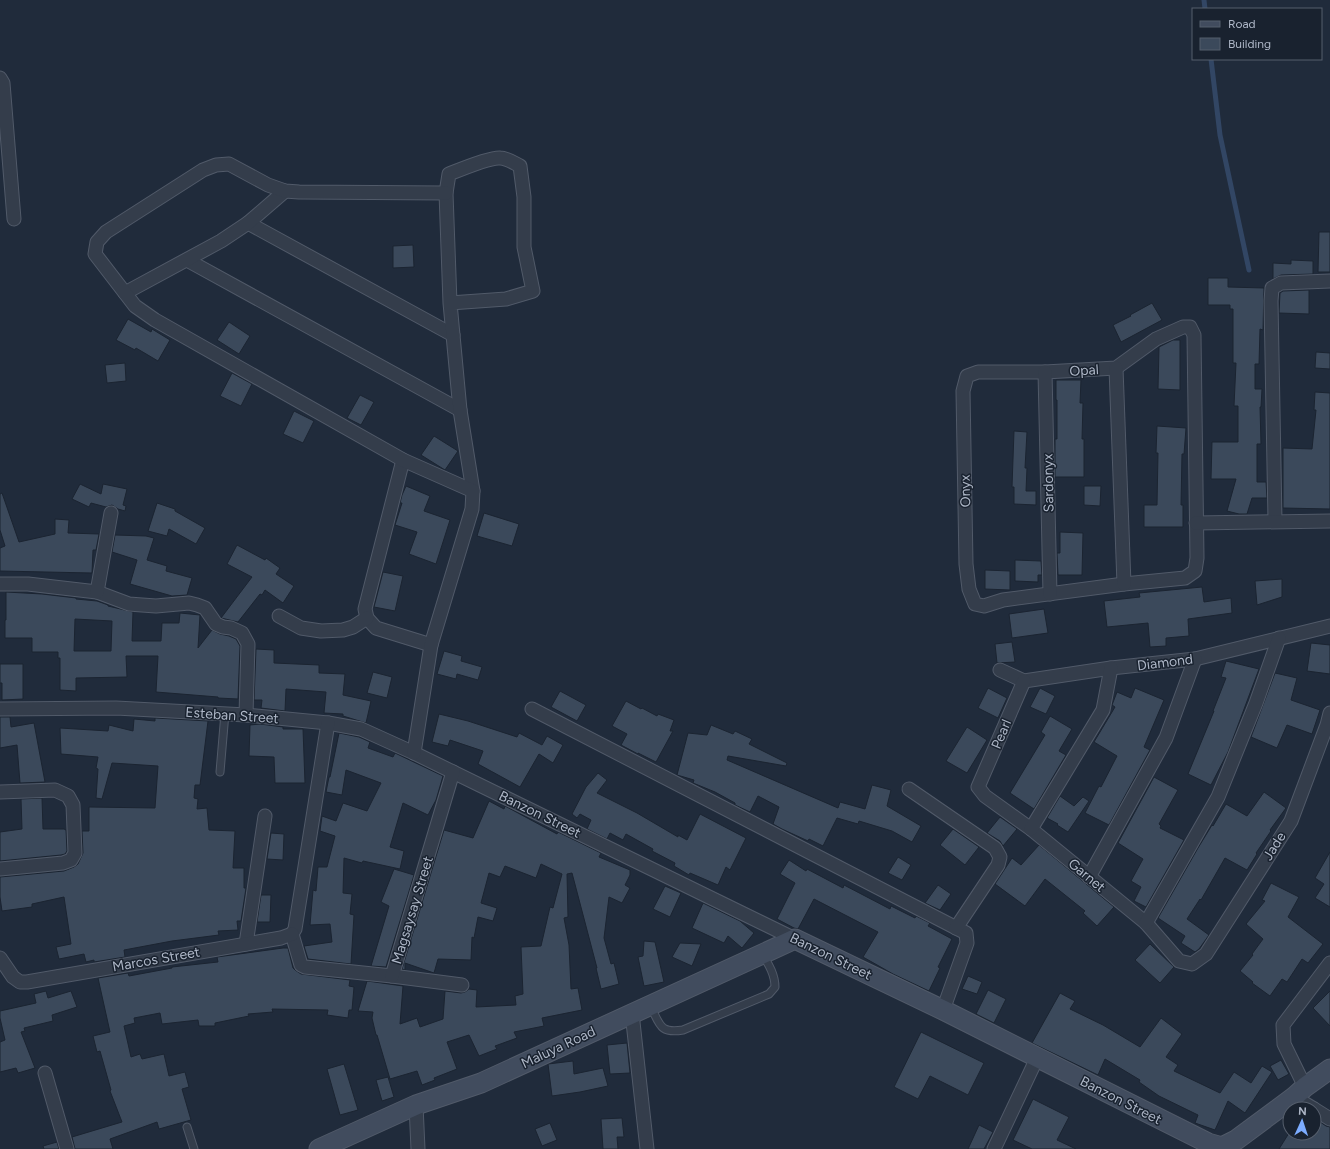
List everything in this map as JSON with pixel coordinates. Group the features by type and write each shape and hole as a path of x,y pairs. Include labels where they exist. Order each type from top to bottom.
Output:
{"street":[{"path":"0,78 3,83 4,91 14,219"},
{"path":"414,753 431,645 472,509 473,491 460,410 450,303 446,194 449,174 467,166 499,157 509,160 520,166 524,197 524,247 533,291 506,298 450,303"},
{"path":"446,194 285,191 268,186 229,164 216,165 204,170 106,232 97,242 96,254 135,306 155,320 403,460 473,491"},
{"path":"125,293 221,241 248,223 285,191"},
{"path":"248,223 453,335"},
{"path":"187,260 460,410"},
{"path":"1275,521 1272,288 1281,284 1330,282"},
{"name":"Opal","path":"967,376 978,372 1045,372 1116,368 1156,339 1183,327 1190,327 1194,335 1196,523"},
{"path":"1116,368 1124,584"},
{"name":"Sardonyx","path":"1045,372 1050,594"},
{"name":"Onyx","path":"967,376 963,391 966,564 969,589 975,604 984,606 1003,600 1050,594"},
{"path":"403,460 365,609 367,618 376,628 431,645"},
{"path":"97,592 111,513"},
{"path":"1050,594 1124,584 1185,578 1194,571 1196,558 1196,523 1330,521"},
{"path":"0,584 28,584 97,592 129,604 156,606 189,603 197,604 205,608 216,624 242,633 248,644 246,715"},
{"path":"278,616 300,628 321,631 353,627 367,618"},
{"name":"Diamond","path":"1024,681 1111,668 1195,659 1330,626"},
{"path":"1146,923 1218,797 1256,703 1279,638"},
{"path":"1088,877 1166,738 1195,659"},
{"path":"1031,829 1104,710 1111,668"},
{"path":"1000,670 1024,681"},
{"name":"Pearl","path":"978,787 1024,681"},
{"name":"Esteban Street","path":"0,709 116,708 246,715 328,723 361,729 453,772"},
{"path":"532,709 966,933 967,943 942,1010"},
{"name":"Jade","path":"1192,964 1206,954 1291,820 1327,725 1330,713"},
{"path":"292,934 295,929 328,723"},
{"name":"Magsaysay Street","path":"292,934 301,965 305,967 392,976 453,772"},
{"name":"Banzon Street","path":"453,772 942,1010 1208,1143 1222,1147 1234,1144"},
{"name":"Garnet","path":"978,787 985,796 1031,829 1146,923 1180,961 1192,964"},
{"path":"909,789 995,848 1000,856 998,865 956,928"},
{"path":"0,792 54,790 68,796 73,805 75,853 71,860 63,863 0,870"},
{"path":"246,944 265,816"},
{"name":"Marcos Street","path":"0,958 13,977 20,982 27,982 281,938 292,934"},
{"name":"Maluya Road","path":"319,1149 416,1105 481,1082 795,939"},
{"path":"1307,1101 1300,1092 1284,1044 1283,1024 1330,963"},
{"path":"392,976 462,985"},
{"path":"632,1013 647,1149"},
{"path":"994,1149 1037,1058"},
{"path":"1234,1144 1330,1069"},
{"path":"45,1073 67,1149"},
{"path":"416,1105 418,1149"}],"lane":[{"path":"220,772 225,714"},
{"path":"650,1005 661,1028 668,1031 677,1031 683,1030 769,994 775,987 775,981 772,972 762,954"},
{"path":"187,1127 194,1149"}],"building":[{"path":"1319,232 1330,232 1330,272 1318,272"},
{"path":"413,245 414,267 393,268 393,246"},
{"path":"1291,260 1313,261 1313,274 1281,275 1273,279 1273,263 1291,264"},
{"path":"1208,278 1228,278 1228,287 1264,288 1263,330 1260,329 1259,364 1255,364 1255,389 1262,389 1260,407 1261,444 1257,444 1257,482 1266,482 1267,498 1252,498 1247,514 1227,511 1236,479 1211,479 1212,442 1238,442 1238,406 1234,406 1236,363 1233,363 1233,309 1230,309 1230,305 1208,305"},
{"path":"1309,290 1309,314 1279,313 1280,293 1283,291"},
{"path":"1152,303 1162,320 1121,342 1113,325"},
{"path":"128,319 151,332 152,329 170,340 158,361 136,348 135,350 116,340"},
{"path":"229,322 250,336 239,354 217,340"},
{"path":"1173,340 1180,340 1180,390 1158,389 1159,347"},
{"path":"1316,352 1330,353 1330,369 1315,368"},
{"path":"125,363 126,381 107,383 105,365"},
{"path":"232,373 252,384 241,406 220,396"},
{"path":"1056,380 1081,380 1080,403 1083,403 1082,439 1084,439 1084,477 1055,477 1055,439 1057,439"},
{"path":"1315,392 1330,393 1330,509 1283,508 1283,448 1312,449 1316,410 1314,410"},
{"path":"360,395 374,402 361,425 347,418"},
{"path":"294,411 314,421 303,443 283,434"},
{"path":"1157,426 1186,428 1184,454 1182,454 1181,505 1183,505 1183,527 1144,527 1144,505 1157,505"},
{"path":"1014,431 1027,432 1025,468 1027,468 1026,491 1036,491 1036,505 1014,504 1014,487 1012,487"},
{"path":"434,436 458,451 445,470 421,455"},
{"path":"80,484 101,494 103,484 127,489 123,505 126,506 125,511 112,505 106,507 91,503 89,507 72,499"},
{"path":"406,486 430,496 424,511 450,520 436,564 409,554 417,532 395,525 402,503 400,503 402,495"},
{"path":"1084,486 1101,486 1100,506 1084,505"},
{"path":"2,493 19,542 55,534 55,519 69,520 68,533 99,534 96,550 93,550 92,573 0,571 0,548 5,546 0,530 0,494"},
{"path":"157,503 175,509 175,511 205,528 196,544 169,529 167,536 148,531"},
{"path":"484,513 519,524 512,546 477,536"},
{"path":"1060,532 1083,533 1082,575 1058,575 1057,553 1060,553"},
{"path":"115,535 146,536 154,538 147,560 167,566 166,571 192,578 187,595 172,596 130,584 137,560 112,552"},
{"path":"237,545 265,560 266,558 280,568 276,574 294,586 283,603 265,590 262,595 260,594 238,622 221,618 252,577 227,564"},
{"path":"1015,560 1041,561 1042,575 1038,575 1038,582 1015,581"},
{"path":"985,570 1010,571 1010,590 985,589"},
{"path":"383,572 403,576 395,611 374,607"},
{"path":"1282,579 1282,597 1257,605 1255,581"},
{"path":"1202,587 1204,602 1231,598 1232,613 1188,619 1189,636 1166,638 1166,646 1150,647 1148,623 1107,627 1104,601 1140,597 1139,593"},
{"path":"6,592 42,594 97,601 108,606 133,612 132,641 161,641 162,623 179,623 180,613 200,615 198,648 212,630 236,639 240,646 238,699 156,692 158,656 126,656 127,677 76,678 76,691 60,690 60,658 58,658 58,652 32,652 32,638 5,638","holes":["75,619 112,621 111,651 74,651"]},
{"path":"1044,609 1048,633 1012,638 1009,614"},
{"path":"1012,642 1015,662 997,663 995,644"},
{"path":"1311,643 1330,645 1330,674 1307,671"},
{"path":"256,649 274,650 274,663 319,665 319,673 345,674 343,695 371,701 366,723 343,716 343,714 324,713 326,692 286,689 285,711 261,708 262,700 254,700"},
{"path":"444,651 462,656 461,661 482,667 478,680 457,674 456,679 437,674"},
{"path":"1226,661 1259,669 1228,752 1211,785 1188,774 1226,678 1221,677"},
{"path":"0,664 23,664 23,699 2,700"},
{"path":"373,672 392,677 387,698 367,693"},
{"path":"1275,673 1297,678 1291,700 1320,710 1312,734 1287,725 1277,748 1251,737"},
{"path":"988,688 1007,698 998,718 978,708"},
{"path":"1040,688 1055,696 1046,714 1030,707"},
{"path":"1135,688 1164,700 1144,747 1150,750 1109,825 1085,813 1099,786 1101,787 1117,756 1094,742 1115,707 1112,705 1117,692 1131,698"},
{"path":"560,691 586,705 577,721 551,707"},
{"path":"626,701 657,716 658,714 674,720 670,731 673,731 656,762 621,745 627,734 612,726"},
{"path":"439,714 468,721 517,737 519,733 542,745 547,736 563,745 553,763 539,754 520,787 478,764 483,751 450,740 448,746 432,742"},
{"path":"1050,716 1072,729 1059,751 1066,755 1034,809 1010,793 1045,735 1041,732"},
{"path":"0,717 10,717 11,727 34,723 45,782 20,783 17,745 0,748"},
{"path":"155,718 208,721 200,785 195,785 194,798 198,799 197,809 207,808 209,830 235,831 233,868 244,868 244,888 246,888 241,921 237,921 238,930 218,931 219,935 172,941 124,950 125,957 86,962 84,954 59,959 56,947 71,944 64,897 32,904 32,907 2,911 0,877 64,871 78,864 83,853 82,831 89,831 89,807 155,808 158,766 112,763 102,799 96,798 98,769 96,768 98,757 61,754 60,728 108,731 109,725 133,731 134,719 155,721"},
{"path":"260,724 283,727 283,729 303,729 305,783 275,783 274,757 249,756 250,725"},
{"path":"711,725 733,734 735,731 752,739 749,744 787,763 786,766 728,756 727,760 838,808 840,802 865,809 872,785 891,790 887,806 921,826 912,842 892,831 859,821 858,824 837,818 823,846 782,829 773,824 779,807 758,796 750,812 735,805 735,803 715,792 693,783 694,780 677,775 688,733 707,735"},
{"path":"967,727 987,740 967,773 946,761"},
{"path":"339,733 359,737 370,742 368,748 393,757 395,753 443,776 436,800 428,815 403,803 390,847 404,851 400,869 363,861 362,863 344,858 343,893 352,894 350,914 354,915 351,964 308,959 304,946 332,942 330,924 310,925 313,890 316,891 318,867 327,867 335,836 320,831 322,816 336,821 343,803 367,811 381,783 346,770 342,795 326,792"},
{"path":"598,773 607,780 597,793 637,813 678,837 678,835 687,840 700,814 746,838 730,870 726,867 718,885 690,873 689,875 674,866 675,863 652,851 653,849 626,834 623,840 610,833 607,839 587,829 591,820 580,814 577,818 572,814 586,787"},
{"path":"1154,777 1178,790 1159,824 1161,826 1160,828 1184,840 1146,907 1134,901 1141,887 1131,881 1143,859 1118,843"},
{"path":"1264,792 1286,808 1270,830 1271,831 1256,853 1257,854 1247,870 1225,858 1201,900 1200,899 1187,919 1209,935 1195,952 1181,943 1185,936 1158,918 1198,848 1226,804 1247,816"},
{"path":"1060,796 1074,806 1083,797 1089,801 1068,832 1047,818"},
{"path":"42,798 43,829 66,830 67,851 65,854 0,861 0,832 22,829 21,799"},
{"path":"489,801 504,809 505,806 557,834 558,832 601,853 599,857 630,870 630,875 625,885 630,888 622,903 609,897 604,938 611,964 614,963 619,984 601,989 597,968 572,873 567,874 568,917 564,918 569,945 571,989 578,988 582,1010 542,1018 544,1026 514,1032 517,1038 495,1046 497,1049 479,1056 469,1035 447,1042 457,1069 434,1078 435,1080 422,1085 417,1071 390,1079 376,1035 372,1018 373,1012 358,1011 367,981 403,986 400,1024 417,1018 420,1027 443,1019 445,991 461,993 469,989 477,990 476,1007 516,1005 515,996 523,994 521,947 541,946 550,907 553,908 562,874 541,864 536,878 505,866 500,877 489,873 481,903 497,908 493,921 478,917 474,938 472,937 471,960 438,959 434,973 405,963 405,970 402,969 444,830 473,838"},
{"path":"1000,817 1017,829 1003,846 1000,841 987,833"},
{"path":"953,829 979,847 965,865 940,845"},
{"path":"271,833 284,834 283,860 267,859"},
{"path":"1039,845 1114,907 1097,926 1083,913 1085,911 1045,879 1025,906 995,884 1012,858 1021,865"},
{"path":"1330,852 1330,907 1315,898 1324,884 1315,878"},
{"path":"898,857 911,865 902,880 888,873"},
{"path":"789,860 806,871 807,869 843,888 844,885 890,909 891,906 915,918 916,916 930,923 928,926 952,939 938,967 940,968 929,991 893,974 863,957 878,932 814,899 798,929 777,919 795,883 780,874"},
{"path":"394,869 414,875 386,967 371,966 389,906 381,902"},
{"path":"1271,883 1299,897 1288,917 1323,944 1308,963 1302,959 1287,982 1282,979 1270,996 1252,983 1253,982 1240,971 1253,955 1252,954 1263,939 1246,924 1265,901 1262,900"},
{"path":"938,885 951,894 940,910 925,903"},
{"path":"665,886 681,893 670,917 653,909"},
{"path":"261,895 271,895 270,922 257,922"},
{"path":"703,903 740,921 754,933 742,948 728,936 724,943 692,928"},
{"path":"644,941 655,942 664,982 644,986 638,957 643,956"},
{"path":"680,943 701,944 692,966 672,957"},
{"path":"1150,944 1174,967 1160,983 1135,960"},
{"path":"288,948 293,968 301,974 350,980 349,986 354,987 352,1010 349,1010 348,1018 327,1015 328,1010 272,1009 273,1012 248,1014 249,1016 215,1023 215,1026 199,1026 198,1020 162,1024 160,1013 134,1018 135,1023 124,1026 131,1057 140,1054 142,1059 164,1054 169,1076 185,1072 189,1087 182,1089 191,1120 159,1129 157,1122 110,1139 113,1149 75,1149 72,1137 122,1122 110,1091 111,1090 100,1051 97,1052 93,1036 110,1032 98,978 128,973 129,976 172,967 218,962 217,957"},
{"path":"968,976 982,982 977,994 962,989"},
{"path":"988,990 1006,999 994,1023 976,1014"},
{"path":"46,991 48,998 71,991 77,1007 52,1015 53,1021 24,1028 25,1031 21,1032 35,1068 18,1073 16,1068 0,1072 0,1042 5,1040 0,1011 36,1003 34,994"},
{"path":"1330,991 1330,1026 1313,1008"},
{"path":"1060,993 1075,1001 1070,1009 1103,1025 1140,1047 1161,1018 1182,1034 1166,1057 1178,1065 1174,1071 1220,1093 1234,1072 1251,1083 1262,1066 1272,1072 1245,1113 1228,1101 1215,1130 1195,1123 1198,1115 1159,1096 1139,1082 1140,1080 1105,1059 1098,1075 1032,1043"},
{"path":"921,1032 984,1063 968,1095 930,1076 918,1099 894,1087"},
{"path":"627,1043 630,1073 610,1074 607,1045"},
{"path":"1281,1060 1289,1074 1278,1080 1270,1066"},
{"path":"573,1061 574,1074 603,1068 608,1086 552,1096 548,1064"},
{"path":"344,1064 358,1110 340,1115 327,1069"},
{"path":"388,1077 394,1097 382,1101 376,1080"},
{"path":"1033,1099 1069,1117 1057,1140 1076,1149 1032,1149 1013,1140"},
{"path":"622,1118 624,1137 617,1137 618,1149 603,1149 601,1119"},
{"path":"550,1123 557,1140 542,1146 535,1129"},
{"path":"1322,1123 1330,1127 1330,1149 1279,1149 1284,1141 1322,1141"},
{"path":"979,1125 993,1132 984,1149 968,1149"},
{"path":"57,1142 59,1149 44,1149 43,1146"}],"waterway":[{"path":"1204,0 1205,8"},
{"path":"1211,60 1220,135 1249,270"}]}
